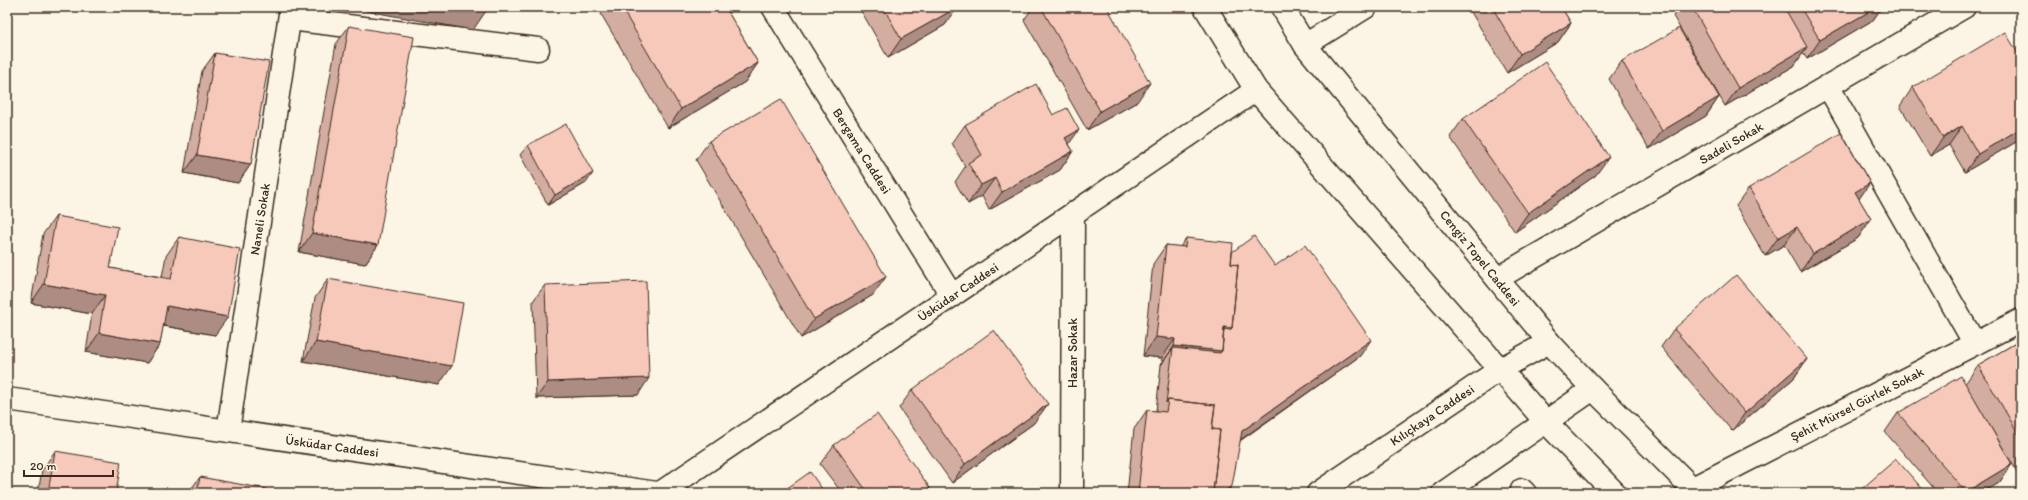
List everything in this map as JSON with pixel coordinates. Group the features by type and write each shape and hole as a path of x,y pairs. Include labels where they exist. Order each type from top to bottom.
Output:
{"street":[{"name":"Bergama Caddesi","path":"773,7 952,296"},
{"path":"1205,7 1256,90 1545,421 1615,493"},
{"name":"Cengiz Topel Caddesi","path":"1282,7 1305,45 1498,278 1549,342 1593,389 1695,491"},
{"path":"1305,45 1366,7"},
{"name":"Sadeli Sokak","path":"1498,278 1964,7"},
{"path":"290,13 538,49"},
{"name":"Naneli Sokak","path":"228,431 290,13"},
{"path":"1828,86 1975,344"},
{"name":"Üsküdar Caddesi","path":"7,399 659,493 1256,90"},
{"name":"Hazar Sokak","path":"1072,493 1073,214"},
{"name":"Şehit Mürsel Gürlek Sokak","path":"1695,491 2021,320"},
{"name":"Kılıçkaya Caddesi","path":"1318,493 1500,370 1549,342"},
{"path":"1443,493 1593,389"},
{"path":"692,493 696,468"}],"building":[{"path":"463,7 487,7 486,11"},
{"path":"621,7 725,7 758,63 681,109"},
{"path":"883,7 958,7 901,39"},
{"path":"1041,7 1107,7 1150,83 1100,111"},
{"path":"1492,7 1561,7 1571,23 1520,54"},
{"path":"1692,7 1784,7 1807,47 1738,88"},
{"path":"1800,7 1877,7 1820,40"},
{"path":"349,26 414,37 378,245 312,233"},
{"path":"1679,28 1719,97 1662,131 1622,61"},
{"path":"2005,32 2021,58 2021,128 1978,154 1962,126 1943,138 1913,87"},
{"path":"215,53 269,62 251,164 197,155"},
{"path":"1545,62 1609,157 1528,213 1463,119"},
{"path":"1036,84 1053,115 1067,108 1079,130 1065,138 1073,151 1002,192 995,178 981,185 968,163 982,155 965,125"},
{"path":"781,99 886,277 814,319 709,141"},
{"path":"566,124 593,173 555,195 528,145"},
{"path":"1841,133 1870,183 1855,192 1871,219 1813,254 1797,227 1778,238 1749,188"},
{"path":"56,216 118,227 110,268 171,279 179,237 240,249 228,317 167,306 160,344 99,333 105,295 44,284"},
{"path":"1254,236 1275,266 1305,245 1371,340 1242,431 1232,486 1222,493 1213,493 1220,430 1212,429 1215,405 1168,400 1166,403 1173,348 1220,353 1222,351 1224,329 1230,330 1232,328 1238,265 1231,264 1232,252"},
{"path":"1186,238 1233,243 1231,264 1238,265 1232,328 1224,327 1222,351 1174,346 1175,339 1156,337 1166,245 1185,247"},
{"path":"1736,275 1807,359 1745,413 1674,329"},
{"path":"328,279 463,303 452,366 316,342"},
{"path":"646,281 649,378 548,382 545,285"},
{"path":"994,330 1048,404 965,464 912,390"},
{"path":"2021,340 2021,438 1978,365"},
{"path":"1961,376 2012,464 1966,492 1898,413"},
{"path":"1168,400 1215,405 1212,429 1220,430 1213,492 1138,493 1147,410 1166,412"},
{"path":"877,414 930,488 924,493 868,493 834,445"},
{"path":"55,451 121,462 116,493 48,493"},
{"path":"1896,459 1926,493 1857,493"},
{"path":"810,472 825,493 785,493 786,489"},
{"path":"200,477 266,489 265,493 197,493"}]}
